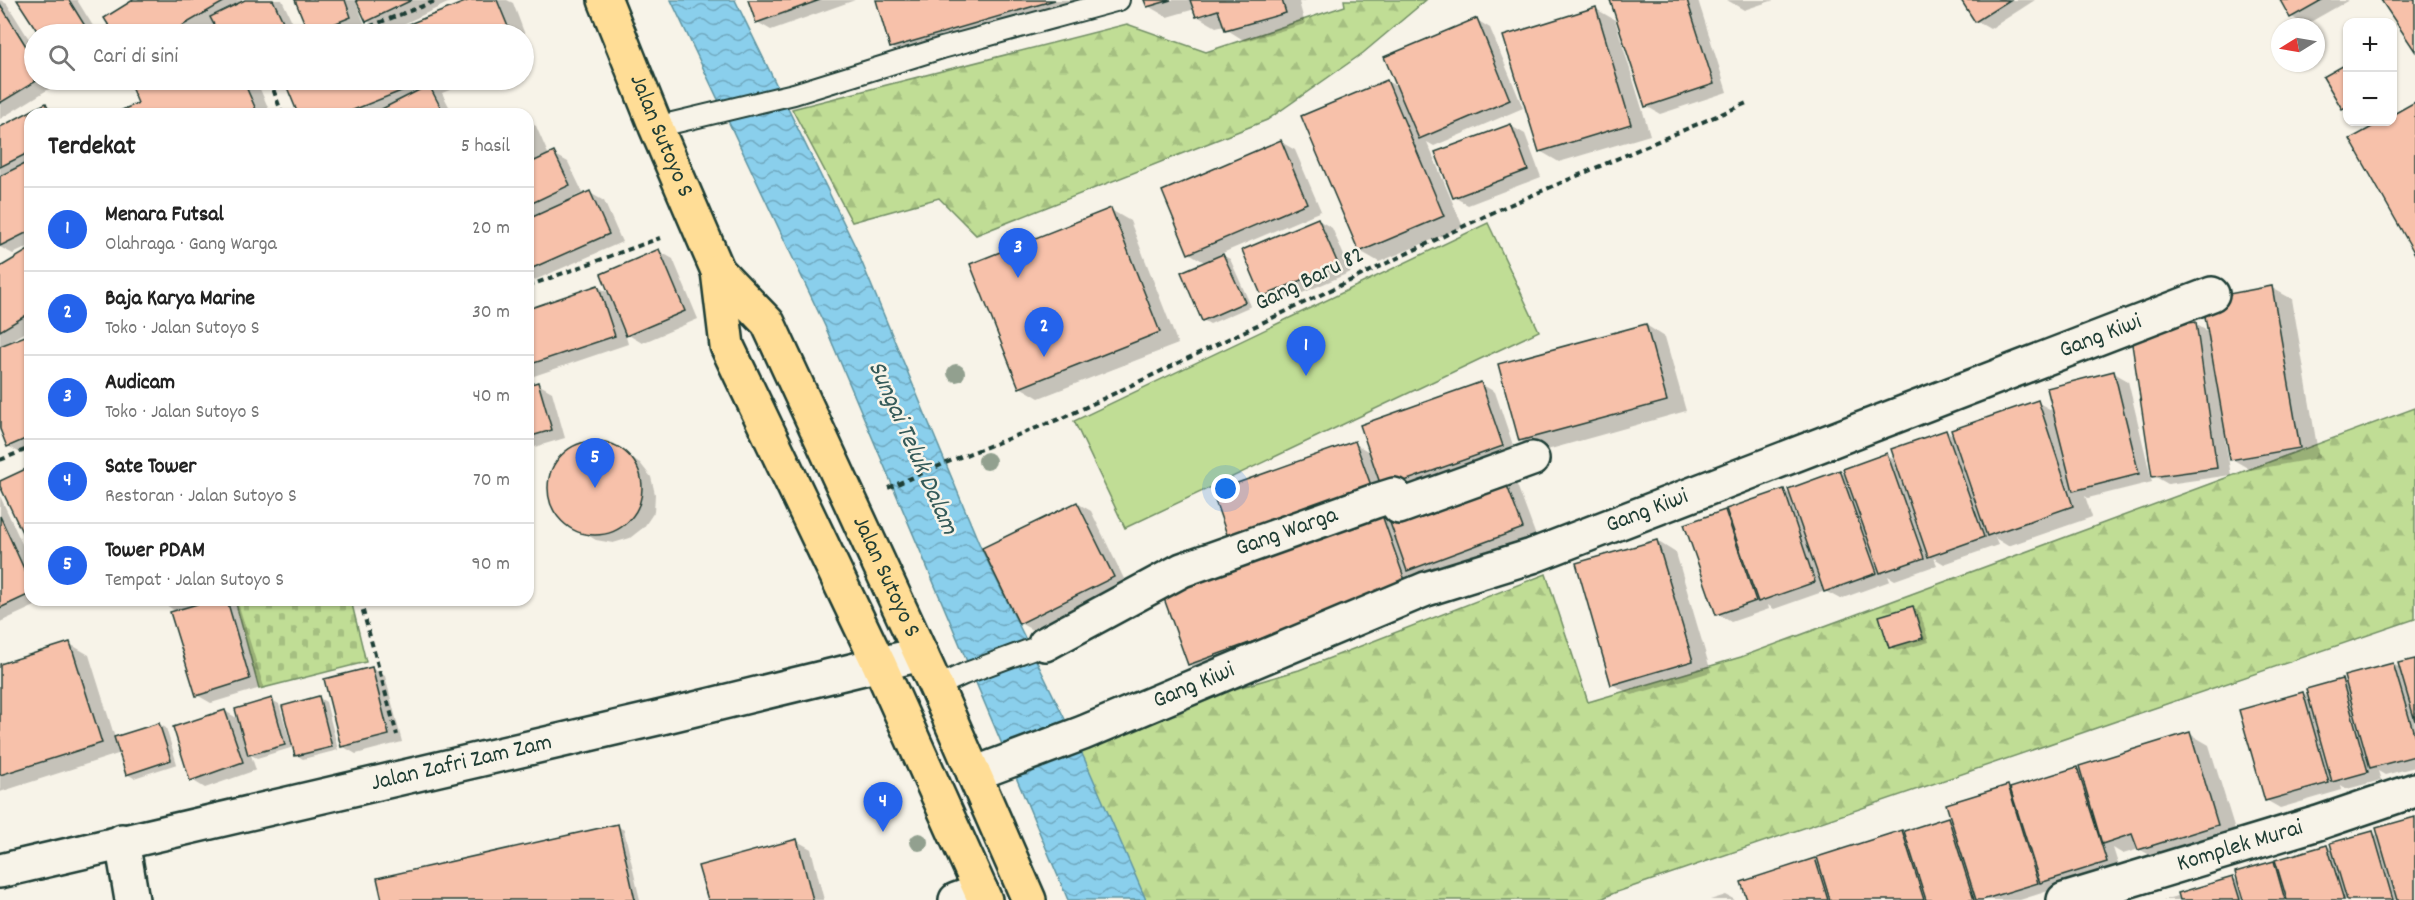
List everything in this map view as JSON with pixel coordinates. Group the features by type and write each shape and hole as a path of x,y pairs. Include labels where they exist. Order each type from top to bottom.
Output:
{"highway":[{"name":"Jalan Sutoyo S","path":"605,0 718,272 727,346 879,664 974,897"},
{"name":"Jalan Sutoyo S","path":"718,272 768,324 921,654 950,681 989,769 1029,900"}],"street":[{"name":"Gang Kiwi","path":"989,769 1083,733 1426,590 1533,556 2212,294"},
{"name":"Gang Warga","path":"1045,644 1182,570 1375,501 1394,495 1399,507 1532,459"},
{"name":"Jalan Zafri Zam Zam","path":"0,871 921,654"},
{"name":"Komplek Murai","path":"2064,900 2318,823 2415,790"},
{"path":"122,841 132,900"}],"lane":[{"path":"656,127 794,94 942,48 1119,0"},
{"path":"950,681 1045,644"}],"path":[{"path":"376,24 438,0"},
{"path":"274,90 280,108"},
{"name":"Gang Baru 82","path":"887,489 955,459 1065,417 1500,209 1749,102"},
{"path":"534,284 653,242 697,223"},
{"path":"0,460 24,450"},
{"path":"362,606 409,776"}],"green space":[{"path":"1344,0 1426,0 1363,53 1267,120 976,235 939,198 852,222 792,109 1127,24 1206,52 1345,6"},
{"path":"1488,223 1539,331 1125,528 1074,421"},
{"path":"2415,408 2415,619 1599,900 1129,900 1064,751 1170,708 1299,670 1546,574 1588,702 1741,657"},
{"path":"237,606 352,606 366,662 259,689"}],"water":[{"name":"Sungai Teluk Dalam","path":"671,0 735,0 855,246 981,548 1084,758 1146,900 1068,900 825,326"}],"building":[{"path":"17,0 69,0 84,24 33,24"},
{"path":"133,0 227,0 185,24 108,24 104,18"},
{"path":"245,0 273,0 284,24 214,24 210,17"},
{"path":"295,0 345,0 351,17 334,24 305,24"},
{"path":"356,0 412,0 366,22"},
{"path":"470,0 497,0 507,24 409,24"},
{"path":"748,0 820,0 756,23"},
{"path":"876,0 1055,0 890,48"},
{"path":"1144,0 1171,0 1147,7"},
{"path":"1190,0 1282,0 1286,13 1225,30 1218,10 1196,17"},
{"path":"1610,0 1687,0 1714,84 1645,107"},
{"path":"1961,0 2010,0 1975,22"},
{"path":"2280,0 2322,0 2290,18"},
{"path":"2381,0 2415,0 2415,51 2397,24 2397,18 2393,18"},
{"path":"0,4 24,43 24,88 0,103"},
{"path":"1596,7 1631,124 1539,152 1503,36"},
{"path":"1477,18 1510,100 1419,139 1384,57"},
{"path":"2343,66 2343,108 2342,109 2323,77"},
{"path":"1387,80 1444,216 1359,252 1301,116"},
{"path":"132,90 247,90 255,108 127,108 138,103"},
{"path":"288,90 404,90 358,108 296,108"},
{"path":"419,90 432,90 441,108 384,108"},
{"path":"2415,102 2415,254 2350,139 2374,126 2397,126 2397,112"},
{"path":"46,103 48,108 36,108"},
{"path":"24,114 24,155 0,167 0,127"},
{"path":"1511,124 1528,170 1453,198 1435,152"},
{"path":"1281,140 1307,203 1188,254 1162,191"},
{"path":"554,152 570,185 534,202 534,161"},
{"path":"24,164 24,234 0,246 0,176"},
{"path":"590,191 609,234 534,267 534,216"},
{"path":"1111,208 1160,332 1019,388 970,264"},
{"path":"1318,218 1338,264 1262,297 1242,250"},
{"path":"659,249 685,311 626,336 601,274"},
{"path":"24,253 24,317 0,331 0,267"},
{"path":"1223,254 1245,302 1202,321 1181,272"},
{"path":"598,285 615,336 534,363 534,307"},
{"path":"2272,286 2300,448 2230,460 2202,299"},
{"path":"2196,322 2217,468 2152,477 2130,331"},
{"path":"1646,324 1667,401 1519,441 1498,364"},
{"path":"24,336 24,440 7,447 0,429 0,346"},
{"path":"2114,371 2139,474 2073,491 2047,388"},
{"path":"538,382 552,430 534,435 534,383"},
{"path":"1481,382 1503,446 1382,489 1360,425"},
{"path":"2038,400 2073,506 1987,536 1951,430"},
{"path":"1946,430 1984,537 1928,557 1891,449"},
{"path":"595,441 613,445 628,455 638,470 642,488 638,506 628,521 613,531 595,535 577,531 562,521 552,506 548,488 552,470 562,455 577,445"},
{"path":"1355,441 1373,491 1230,543 1212,492"},
{"path":"1887,453 1924,558 1880,573 1843,469"},
{"path":"24,470 24,536 0,486 0,481"},
{"path":"1840,470 1877,573 1824,592 1788,489"},
{"path":"1503,475 1523,528 1407,571 1388,517"},
{"path":"1784,489 1815,582 1758,602 1726,509"},
{"path":"1077,502 1114,577 1019,624 982,548"},
{"path":"1725,510 1756,601 1716,615 1684,524"},
{"path":"1382,515 1407,586 1188,665 1162,593"},
{"path":"0,516 24,569 24,597 0,608"},
{"path":"1657,540 1693,661 1611,685 1576,563"},
{"path":"190,606 229,606 250,679 196,696 170,612"},
{"path":"1913,606 1923,638 1889,648 1879,616"},
{"path":"70,642 102,743 0,775 0,664"},
{"path":"2415,659 2415,721 2398,663"},
{"path":"2393,663 2415,737 2415,756 2370,768 2344,676"},
{"path":"372,667 389,735 341,747 324,679"},
{"path":"2342,679 2368,772 2332,782 2306,689"},
{"path":"2303,692 2329,783 2265,801 2239,710"},
{"path":"319,696 332,747 295,756 282,706"},
{"path":"272,698 285,745 248,755 235,709"},
{"path":"225,710 243,762 190,781 173,727"},
{"path":"159,723 171,760 126,775 114,737"},
{"path":"2190,732 2218,825 2138,850 2132,834 2102,844 2079,766"},
{"path":"2077,767 2107,862 2040,883 2010,788"},
{"path":"2008,785 2038,883 1976,900 1946,804"},
{"path":"1948,817 1974,900 1926,900 1904,831"},
{"path":"2415,817 2415,900 2397,900 2376,828"},
{"path":"618,824 635,900 382,900 377,878"},
{"path":"1902,830 1924,900 1830,900 1817,857"},
{"path":"2373,831 2393,900 2347,900 2330,843"},
{"path":"797,839 813,900 708,900 698,866"},
{"path":"2327,845 2344,900 2287,900 2275,860"},
{"path":"1815,858 1828,900 1747,900 1741,882"},
{"path":"2274,861 2285,900 2243,900 2235,872"},
{"path":"2233,877 2240,900 2180,900 2178,893"}],"place":[{"name":"Audicam","path":"1018,278"},
{"name":"Baja Karya Marine","path":"1044,357"},
{"name":"Menara Futsal","path":"1306,376"},
{"name":"Tower PDAM","path":"595,488"},
{"name":"Sate Tower","path":"883,832"}]}
